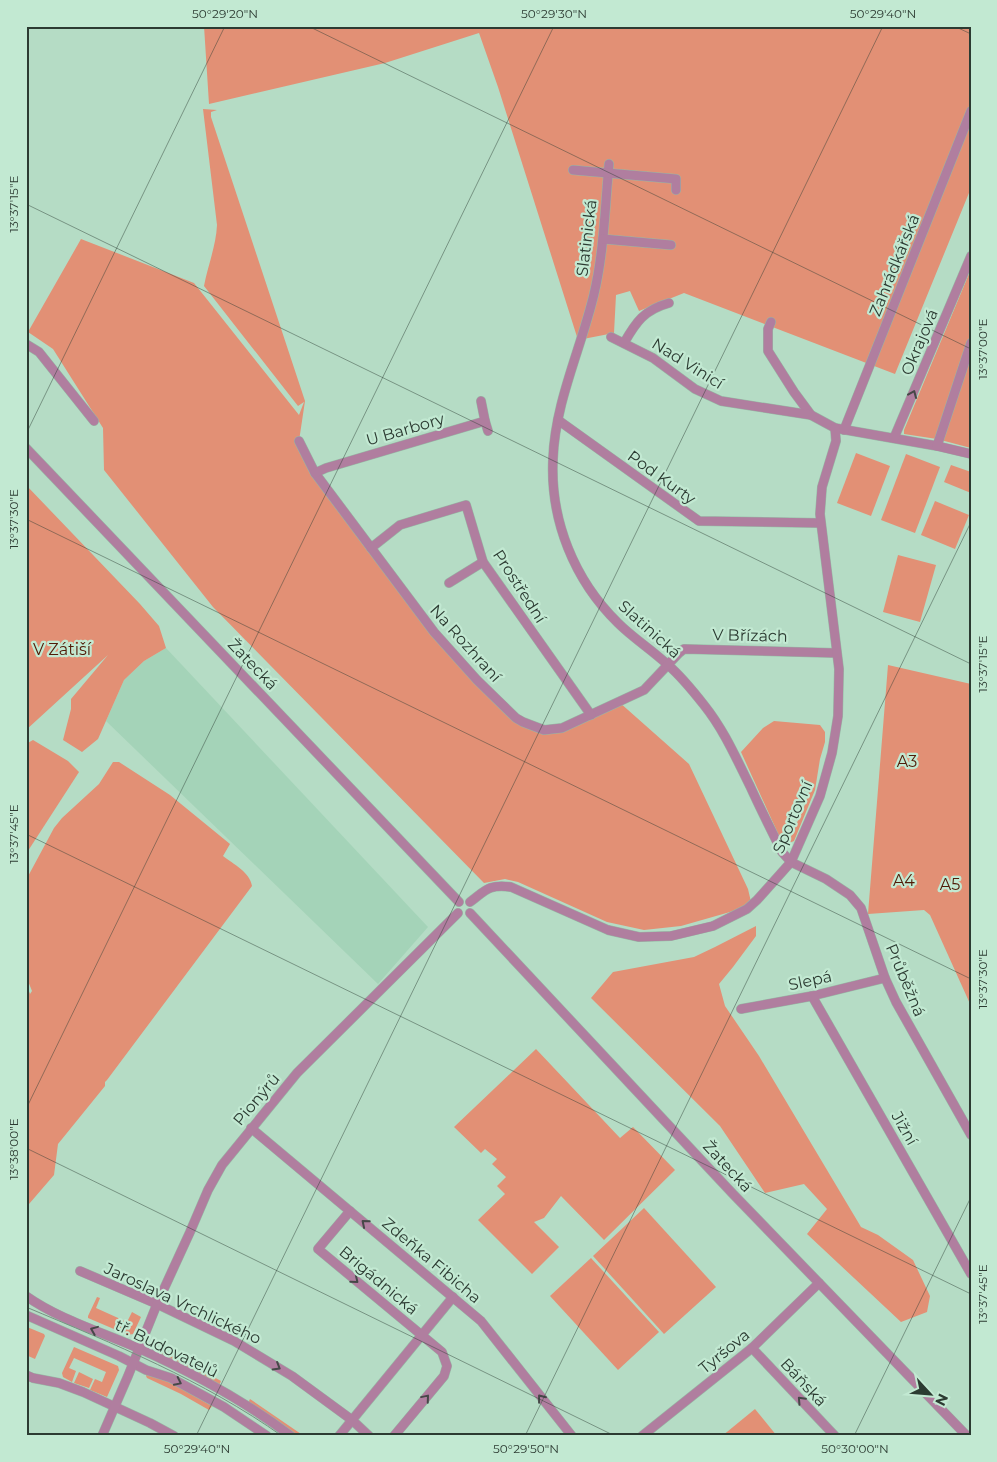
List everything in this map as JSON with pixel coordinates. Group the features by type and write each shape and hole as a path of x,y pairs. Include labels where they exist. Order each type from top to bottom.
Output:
{"street":[{"name":"Zahrádkářská","path":"840,429 971,111"},
{"path":"573,170 609,168 676,179"},
{"name":"Slatinická","path":"609,168 603,239 594,294 558,420 552,459 554,493 561,529 572,559 598,601 639,642 683,679 716,721 732,749 782,852 791,862"},
{"path":"676,190 678,170"},
{"path":"603,239 671,245"},
{"name":"Okrajová","path":"894,438 971,256"},
{"path":"624,343 638,320 658,306 669,303"},
{"path":"771,322 768,329 768,351 811,415 840,429 971,454"},
{"name":"Nad Vinicí","path":"611,337 653,358 695,389 721,402 811,415"},
{"path":"937,446 971,343"},
{"path":"26,344 39,352 94,420"},
{"path":"481,401 488,431"},
{"name":"Pod Kurty","path":"558,420 699,521 820,522"},
{"name":"U Barbory","path":"315,473 326,468 486,421"},
{"name":"Sportovní","path":"470,902 490,887 499,885 510,886 608,930 640,937 671,936 713,926 747,908 791,862 820,796 832,753 838,716 838,669 820,522 822,487 840,429"},
{"name":"Na Rozhraní","path":"299,441 315,473 434,632 477,680 522,722 544,730 562,728 644,690 668,665"},
{"name":"Žatecká","path":"26,448 459,902"},
{"name":"Prostřední","path":"464,495 483,562 590,715"},
{"path":"371,548 400,525 466,505"},
{"path":"449,582 483,562"},
{"name":"V Břízách","path":"668,665 684,649 836,652"},
{"name":"Průběžná","path":"791,862 826,879 850,895 861,908 885,978 896,1002 971,1135"},
{"path":"466,900 470,902 472,909 470,914 465,916 458,913 456,906 459,902 466,900"},
{"name":"Pionýrů","path":"102,1436 157,1304 208,1190 222,1165 297,1073 458,913"},
{"name":"Žatecká","path":"470,914 733,1194 967,1436"},
{"name":"Slepá","path":"742,1009 812,996 885,978"},
{"name":"Jižní","path":"812,996 971,1274"},
{"name":"Zdeňka Fibicha","path":"251,1128 481,1321 572,1436"},
{"name":"Brigádnická","path":"350,1211 318,1249 442,1352 447,1366 444,1376 394,1436"},
{"name":"Jaroslava Vrchlického","path":"80,1271 157,1304 234,1341 292,1376 352,1420 369,1436"},
{"name":"Tyršova","path":"642,1436 752,1348 819,1282"},
{"name":"tř. Budovatelů","path":"26,1296 49,1310 174,1366 224,1393 272,1422 291,1436"},
{"path":"339,1436 453,1296"},
{"name":"tř. Budovatelů","path":"26,1315 150,1371 171,1378 239,1416 267,1436"},
{"name":"Báňská","path":"752,1348 835,1436"},
{"path":"26,1375 59,1383 150,1423 174,1436"}],"shaded area":[{"path":"166,648 428,927 378,984 106,721 124,680 144,661"}],"green space":[{"path":"204,26 971,26 971,188 895,374 684,293 639,311 630,291 616,295 614,333 578,340 498,87 479,33 385,63 209,104"},
{"path":"203,109 217,110 211,112 211,117 305,401 299,441 315,473 434,632 516,718 541,729 565,727 619,702 689,764 748,889 751,902 737,910 681,926 644,930 607,922 518,882 505,879 484,883 213,607 104,470 103,428 53,349 28,332 81,239 194,283 299,415 304,402 298,406 204,286 214,248 217,225"},
{"path":"971,269 971,448 937,439 904,434 904,430"},
{"path":"856,453 890,466 871,516 837,503"},
{"path":"906,454 940,467 915,533 881,520"},
{"path":"951,465 971,472 971,493 944,482"},
{"name":"V Zátiší","path":"26,485 159,626 166,648 144,661 124,680 98,739 82,752 63,740 71,709 71,699 108,655 26,730"},
{"path":"935,501 969,515 955,549 921,535"},
{"path":"898,555 936,565 920,622 883,612"},
{"path":"888,665 971,684 971,1006 930,915 924,910 868,914"},
{"path":"774,721 820,725 825,732 825,742 815,790 794,841 789,843 809,792 806,788 780,838 741,752 763,728"},
{"path":"33,740 68,761 79,772 26,854 26,744"},
{"path":"113,762 119,762 170,795 230,844 223,856 245,872 252,886 105,1082 105,1086 58,1144 54,1175 29,1204 26,1203 26,983 30,994 32,991 26,976 26,880 54,828 62,818 99,784"},
{"path":"756,926 756,936 719,984 725,1006 759,1056 861,1227 878,1235 913,1260 930,1296 927,1312 901,1322 807,1234 827,1209 804,1184 765,1193 720,1126 591,998 613,972 694,957"},
{"path":"536,1049 620,1138 633,1127 675,1170 604,1240 561,1196 544,1218 534,1222 559,1247 532,1274 478,1220 505,1194 497,1186 506,1177 492,1164 497,1159 485,1149 481,1153 454,1127"},
{"path":"644,1208 716,1287 664,1334 593,1256"},
{"path":"591,1258 659,1332 618,1370 550,1296"},
{"path":"97,1297 100,1298 96,1308 127,1322 132,1312 141,1317 133,1334 128,1335 88,1318"},
{"path":"27,1327 45,1336 35,1359 26,1355"},
{"path":"74,1347 118,1366 119,1370 107,1397 90,1390 95,1379 102,1382 106,1372 74,1358 69,1368 76,1371 72,1382 63,1377 62,1373"},
{"path":"160,1350 221,1381 219,1386 155,1353"},
{"path":"79,1372 93,1379 89,1388 74,1383"},
{"path":"147,1372 212,1406 209,1410 147,1378"},
{"path":"250,1399 304,1436 296,1436 248,1403"},
{"path":"755,1409 777,1436 722,1436"}],"tram line":[{"path":"26,1307 125,1349 189,1380 221,1397 282,1436"}],"park label":[{"name":"A3","path":"907,761"},
{"name":"A4","path":"904,880"},
{"name":"A5","path":"950,884"}]}
